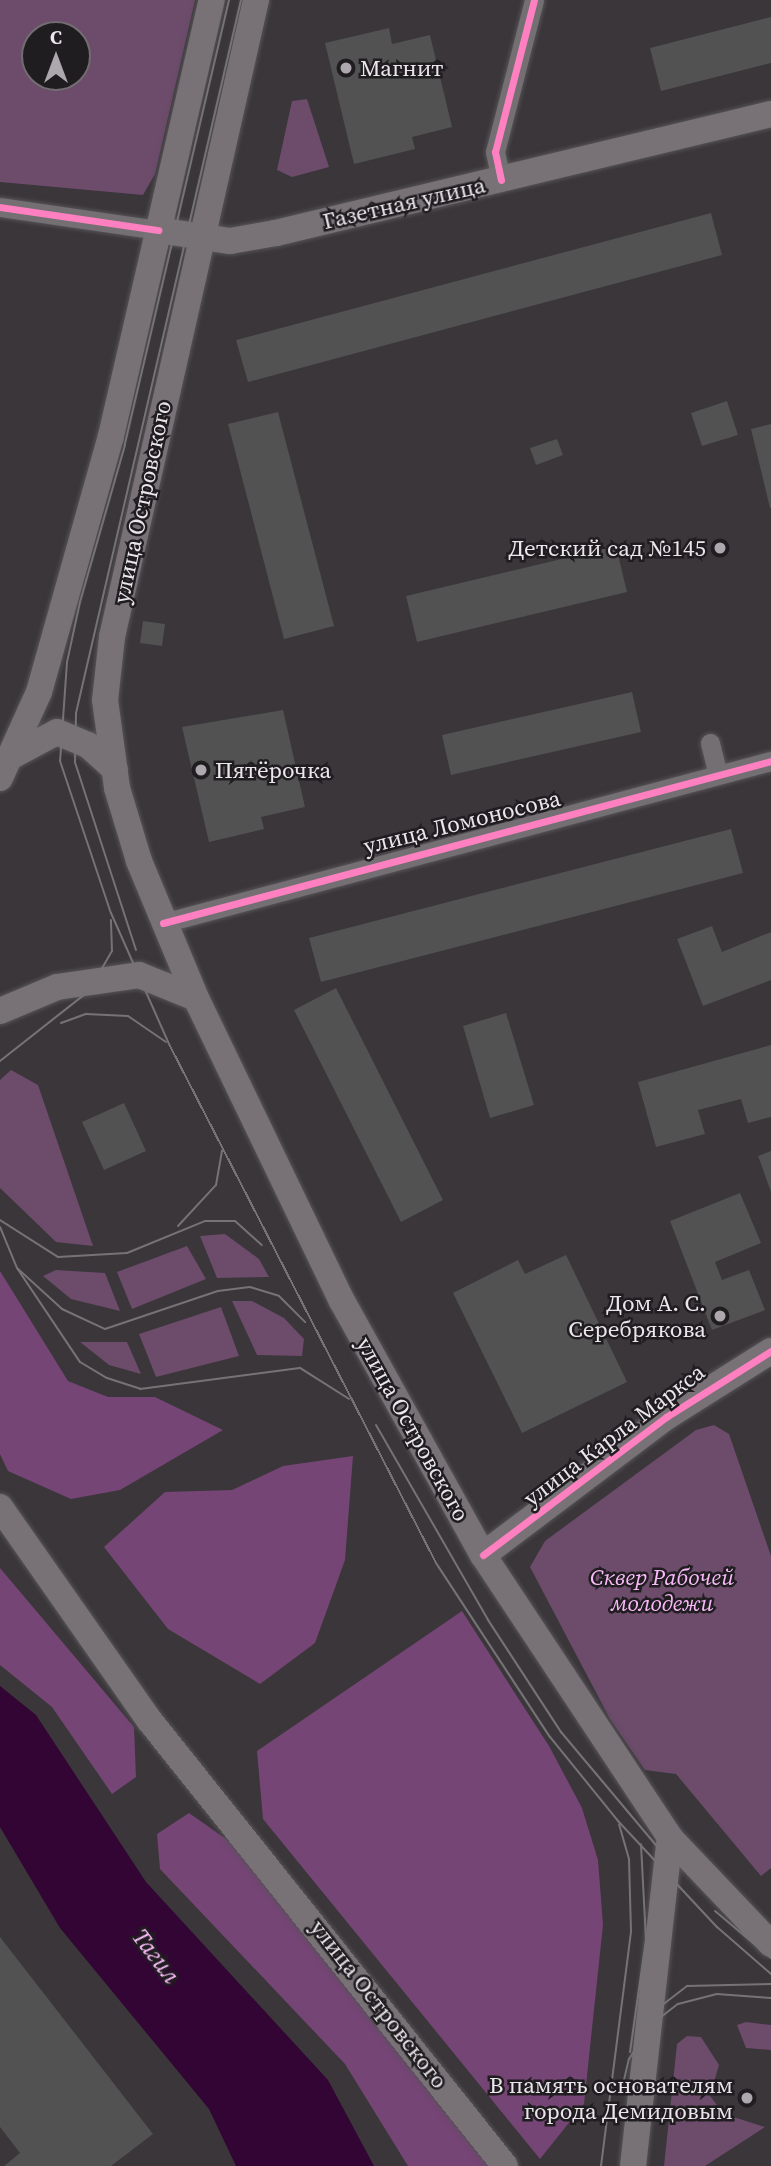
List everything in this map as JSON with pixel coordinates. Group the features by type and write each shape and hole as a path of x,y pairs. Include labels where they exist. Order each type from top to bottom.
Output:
{"main road":[{"name":"улица Островского","path":"5,768 43,680 111,436 212,0"},
{"name":"улица Островского","path":"256,0 112,637 105,700 115,769 163,923 196,998 342,1301 483,1555 670,1838 771,1944"},
{"name":"Газетная улица","path":"158,229 203,239 276,233 771,114"},
{"path":"5,768 57,732 80,739 115,769"},
{"path":"0,1011 57,987 139,975 196,998"},
{"name":"улица Карла Маркса","path":"483,1555 666,1417 771,1351"},
{"name":"улица Островского","path":"0,1507 150,1721 505,2166"},
{"path":"633,2166 670,1838"}],"street":[{"path":"501,180 495,152 534,0"},
{"path":"0,207 158,229"},
{"path":"710,743 718,774"},
{"name":"улица Ломоносова","path":"163,923 771,761"}],"green space":[{"path":"0,0 195,0 155,174 143,195 0,182"},
{"path":"307,99 329,167 292,177 277,170 292,101"},
{"path":"11,1070 38,1085 93,1246 56,1242 0,1188 0,1080"},
{"path":"225,1234 259,1259 269,1277 217,1278 200,1236"},
{"path":"187,1246 206,1279 132,1309 117,1272"},
{"path":"56,1270 105,1273 120,1311 71,1299 43,1276"},
{"path":"232,1301 252,1301 284,1318 304,1339 302,1356 257,1355"},
{"path":"221,1307 239,1356 156,1377 139,1334"},
{"path":"80,1342 127,1342 141,1374 109,1365"},
{"name":"Сквер Рабочей молодежи","path":"714,1425 729,1434 771,1556 771,1868 761,1876 676,1774 645,1770 610,1719 530,1567 545,1541 696,1430"},
{"path":"746,2022 771,2025 771,2050 746,2048 737,2025"},
{"path":"687,2036 701,2037 719,2065 710,2096 724,2114 765,2127 705,2166 664,2166 677,2044"}],"shaded area":[{"path":"0,1271 68,1381 108,1397 155,1397 223,1430 120,1490 71,1499 8,1471 0,1454"},
{"path":"353,1456 345,1560 315,1643 260,1684 168,1629 104,1547 165,1492 232,1490 283,1466"},
{"path":"0,1568 134,1727 136,1777 112,1794 52,1707 0,1665"},
{"path":"462,1611 549,1746 582,1808 598,1860 603,1925 584,2104 540,2159 263,1819 257,1751"},
{"path":"189,1813 236,1846 491,2166 408,2166 345,2064 160,1869 157,1834"}],"water":[{"name":"Тагил","path":"0,1686 36,1715 146,1882 328,2080 374,2166 236,2166 209,2109 60,1928 0,1827"}],"building":[{"path":"771,17 771,63 661,91 650,48"},
{"path":"389,28 392,44 430,35 452,127 412,137 415,149 354,164 325,43"},
{"path":"711,213 722,255 248,382 236,340"},
{"path":"727,401 738,435 702,446 691,413"},
{"path":"278,412 334,626 284,639 228,424"},
{"path":"771,424 771,508 770,508 751,429"},
{"path":"557,439 563,455 536,465 530,448"},
{"path":"616,546 627,592 417,642 406,596"},
{"path":"143,621 165,624 162,646 140,643"},
{"path":"632,692 641,732 451,775 442,735"},
{"path":"283,710 305,807 261,817 264,829 209,842 182,727"},
{"path":"731,829 743,873 321,982 309,938"},
{"path":"712,926 722,952 771,932 771,980 703,1006 677,939"},
{"path":"336,988 443,1200 401,1222 294,1010"},
{"path":"506,1013 534,1105 490,1118 463,1026"},
{"path":"771,1045 771,1117 748,1123 741,1099 698,1110 705,1134 656,1147 638,1082"},
{"path":"124,1103 146,1151 104,1170 82,1122"},
{"path":"771,1151 771,1192 758,1156"},
{"path":"740,1193 761,1243 715,1262 722,1280 749,1270 765,1310 712,1330 670,1221"},
{"path":"566,1255 627,1382 522,1433 453,1293 518,1260 525,1274"},
{"path":"0,1937 153,2134 111,2166 4,2166 20,2153 0,2127"}],"tram line":[{"path":"229,0 125,445 80,602 67,662 60,761 111,913 170,1046 436,1563 550,1737 618,1821 717,1927 771,1974"},
{"path":"136,950 75,762 76,713 241,0"},
{"path":"0,1061 89,991 112,951 111,920"},
{"path":"61,1023 86,1014 128,1016 166,1042"},
{"path":"178,1226 216,1185 222,1151"},
{"path":"0,1220 58,1257 127,1253 205,1221 235,1221 262,1245"},
{"path":"0,1227 17,1268 62,1309 105,1329 218,1291 250,1287 279,1296 305,1322"},
{"path":"17,1268 80,1362 107,1378 140,1389 300,1368 349,1399"},
{"path":"376,1425 488,1620 561,1732 661,1851"},
{"path":"601,2166 631,1931 629,1859 619,1824"},
{"path":"630,2052 646,1940 641,1844"},
{"path":"715,1911 771,1958"},
{"path":"639,2023 687,1986 771,1984"},
{"path":"621,2093 629,2059 652,2024 678,2004 717,1994 771,1998"}],"cycle path":[{"path":"501,180 495,152 534,0"},
{"path":"0,207 158,230"},
{"path":"163,923 771,761"},
{"path":"483,1555 666,1417 771,1351"}],"place":[{"name":"Магнит","path":"346,68"},
{"name":"Детский сад №145","path":"720,548"},
{"name":"Пятёрочка","path":"201,770"},
{"name":"Дом А. С. Серебрякова","path":"720,1316"},
{"name":"В память основателям города Демидовым","path":"747,2098"}]}
